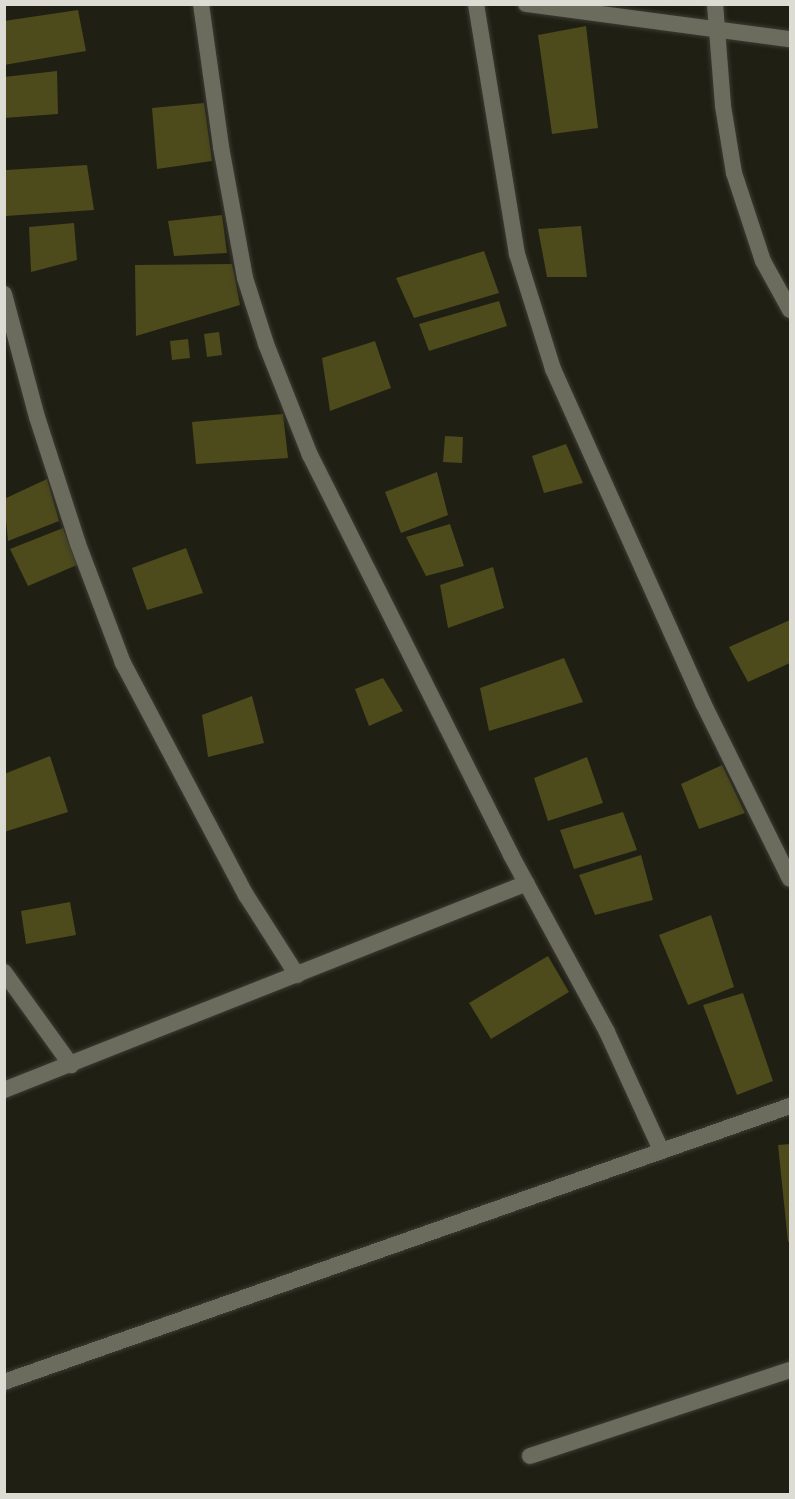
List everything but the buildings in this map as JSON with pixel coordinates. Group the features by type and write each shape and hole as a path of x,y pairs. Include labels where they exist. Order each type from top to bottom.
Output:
{"street":[{"path":"201,4 221,147 245,278 266,344 310,455 527,884 607,1032 661,1150"},
{"path":"476,4 517,254 554,369 703,703 790,879"},
{"path":"526,4 790,39"},
{"path":"715,4 715,28 723,106 742,202 763,261 790,310"},
{"path":"4,294 47,448 78,544 123,663 246,895 297,975"},
{"path":"4,1090 527,884"},
{"path":"4,972 71,1065"},
{"path":"4,1382 790,1106"},
{"path":"530,1456 790,1370"}]}
